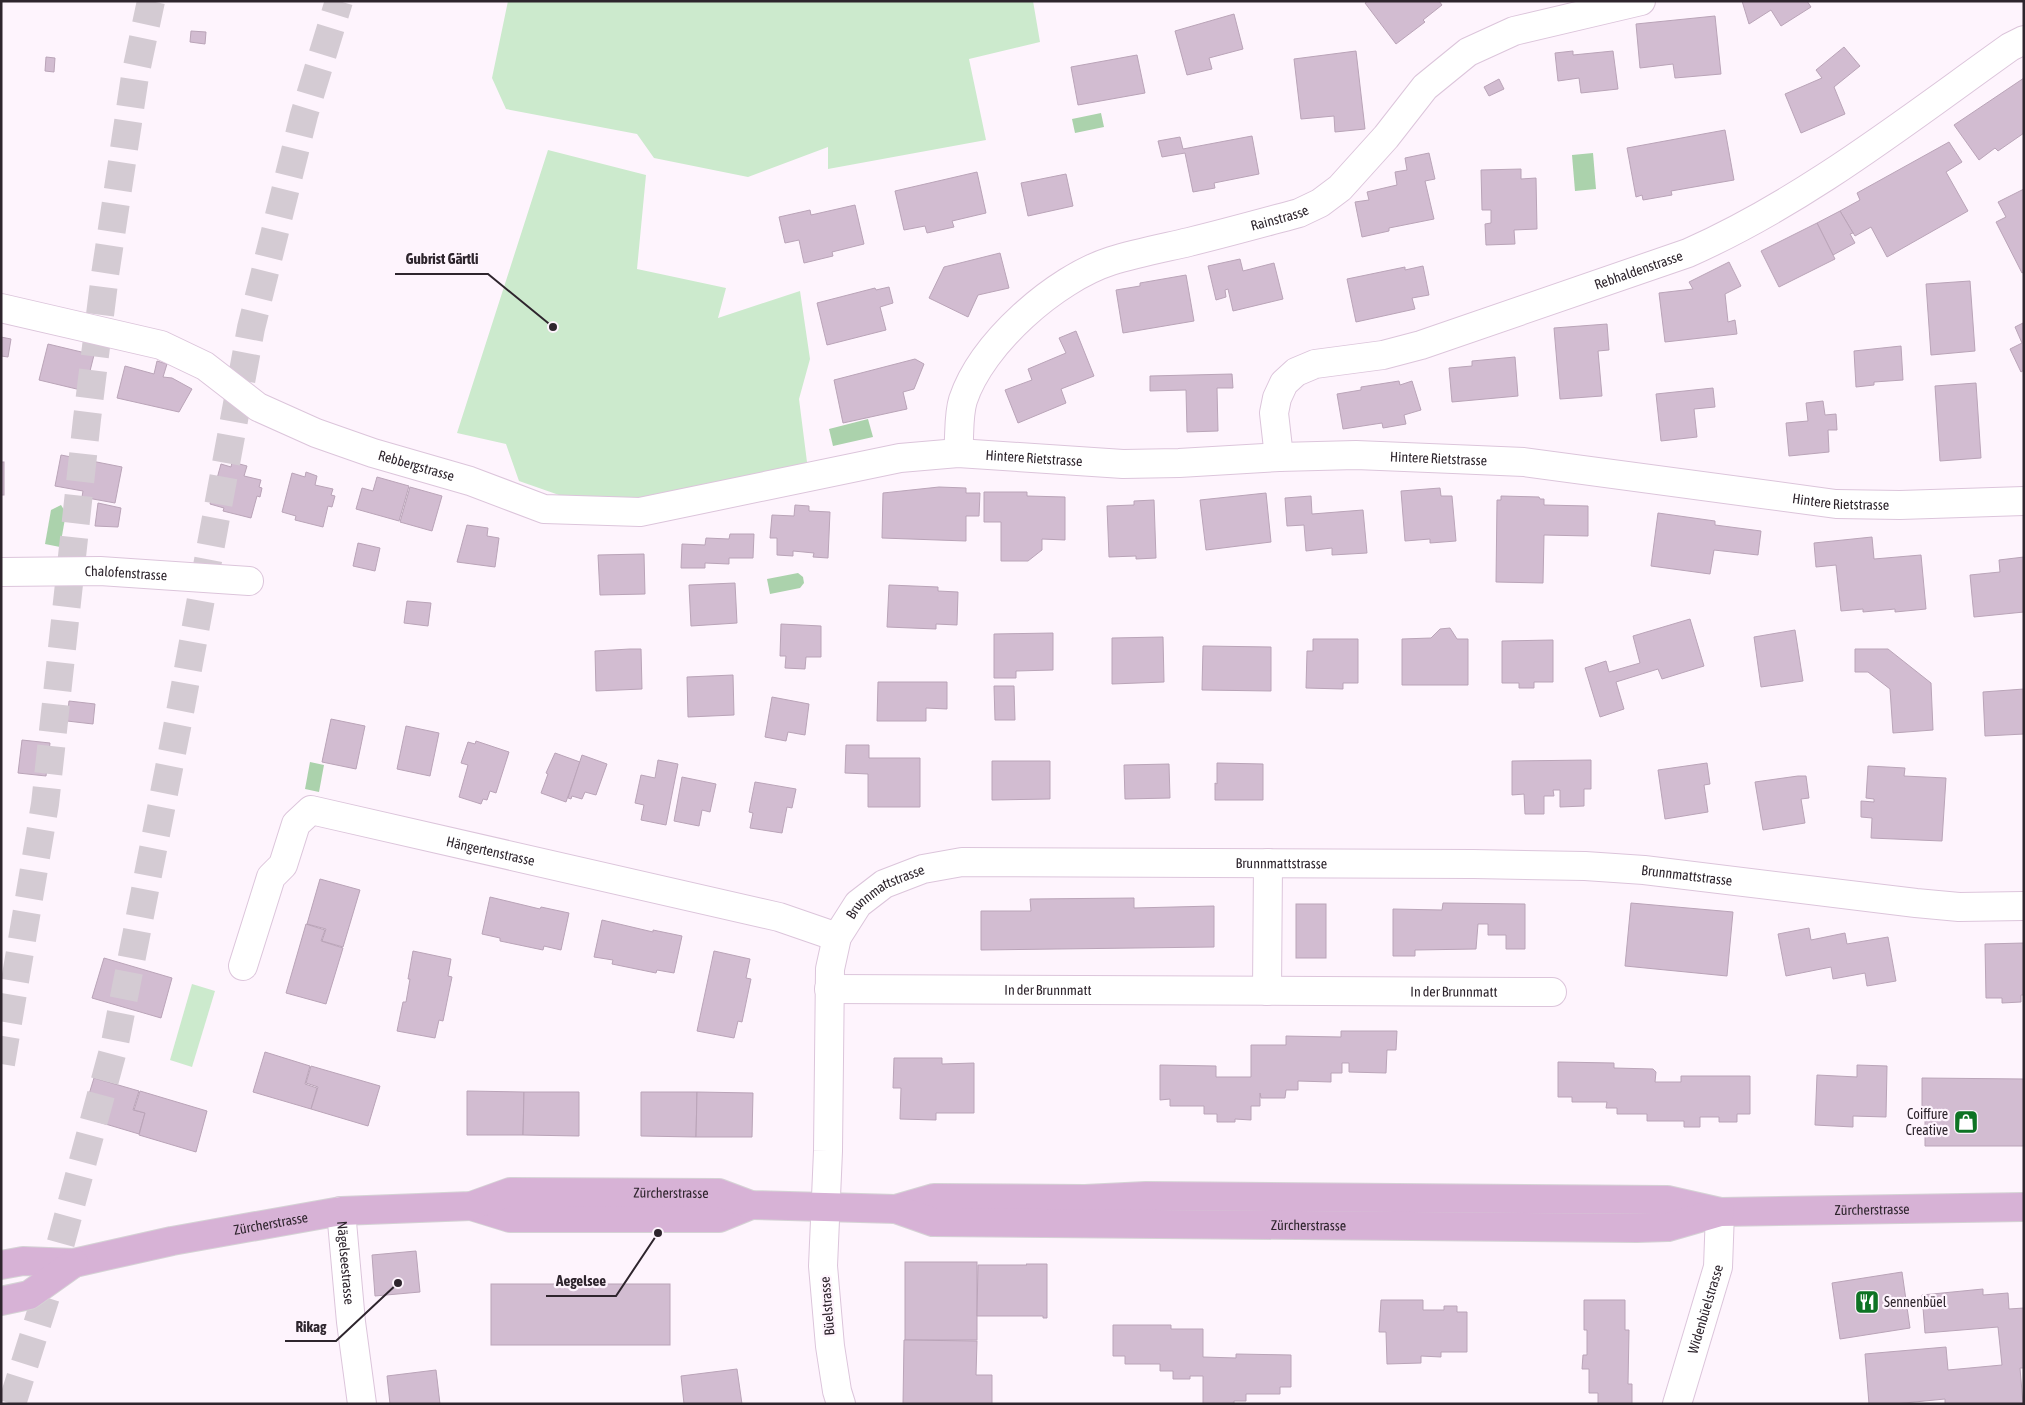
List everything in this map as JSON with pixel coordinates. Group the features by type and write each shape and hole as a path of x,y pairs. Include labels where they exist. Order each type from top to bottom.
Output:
{"main road":[{"name":"Zürcherstrasse","path":"1,1265 23,1261 74,1263 172,1240 341,1211 471,1206 510,1192 719,1193 751,1205 896,1209 934,1222 1637,1228 1668,1227 1720,1212 2024,1207"},
{"name":"Zürcherstrasse","path":"1,1301 29,1295 74,1263"}],"street":[{"name":"Rainstrasse","path":"958,453 963,402 979,368 1007,331 1047,295 1078,276 1110,261 1289,215 1320,203 1340,188 1358,169 1425,87 1468,52 1514,31 1641,1"},
{"name":"Rebhaldenstrasse","path":"1279,456 1274,413 1277,398 1284,382 1296,372 1314,364 1383,355 1421,345 1688,253 1722,237 1796,196 2024,40"},
{"name":"Rebbergstrasse","path":"1,308 162,345 205,366 258,407 316,433 373,453 470,481 544,509 640,512 852,468"},
{"name":"Hintere Rietstrasse","path":"852,468 900,458 958,453 1122,464 1179,463 1279,456 1356,455 1524,462 1836,504 1900,506 2024,501"},
{"name":"Chalofenstrasse","path":"1,572 100,571 249,581"},
{"name":"Hängertenstrasse","path":"243,966 271,876 283,865 296,824 311,810 770,914 837,937"},
{"name":"Brunnmattstrasse","path":"824,1207 828,1151 830,969 837,937 858,904 884,884 923,868 962,862 1585,866 1644,870 1959,907 2024,906"},
{"path":"1267,991 1268,863"},
{"name":"In der Brunnmatt","path":"829,990 1552,992"},
{"name":"Büelstrasse","path":"824,1207 823,1266 830,1346 837,1391 841,1404"},
{"name":"Nägelseestrasse","path":"341,1211 351,1322 362,1404"},
{"name":"Widenbüelstrasse","path":"1677,1404 1718,1267 1720,1212"}],"shaded area":[{"path":"508,1 1033,1 1040,42 969,59 986,140 828,169 828,147 748,177 654,158 637,134 506,109 492,78"},
{"path":"1101,113 1104,127 1075,133 1072,119"},
{"path":"548,150 646,175 637,269 726,288 718,318 800,291 810,359 799,399 808,470 642,505 579,502 519,481 506,444 457,433"},
{"path":"1593,153 1596,189 1575,191 1572,155"},
{"path":"868,419 873,437 833,446 829,429"},
{"path":"61,505 66,513 60,547 45,544 51,510"},
{"path":"798,573 803,577 804,583 800,588 770,594 767,579"},
{"path":"310,762 324,765 319,792 305,789"},
{"path":"192,984 215,991 192,1067 170,1060"}],"building":[{"path":"1368,1 1439,1 1442,5 1423,20 1425,22 1396,44 1365,3"},
{"path":"1742,1 1807,1 1811,7 1781,26 1771,10 1749,24"},
{"path":"1234,14 1243,49 1209,58 1212,69 1187,75 1175,31"},
{"path":"1715,16 1721,74 1675,78 1673,64 1640,68 1636,24"},
{"path":"191,31 206,32 205,44 190,42"},
{"path":"1844,47 1860,66 1834,87 1845,114 1801,133 1785,94 1822,78 1816,70"},
{"path":"1356,51 1365,129 1335,132 1334,116 1301,119 1294,59"},
{"path":"1573,51 1573,55 1613,51 1618,89 1581,93 1579,78 1558,81 1555,53"},
{"path":"1137,55 1145,93 1078,105 1071,67"},
{"path":"46,57 55,58 54,72 45,71"},
{"path":"2024,78 2024,133 1998,151 1995,148 1979,160 1954,125"},
{"path":"1499,79 1504,89 1489,96 1484,87"},
{"path":"1725,130 1734,180 1671,191 1672,195 1643,200 1642,195 1636,197 1627,148"},
{"path":"1252,136 1259,174 1214,183 1215,188 1193,192 1185,153 1162,157 1158,141 1180,137 1183,149"},
{"path":"1949,142 1962,162 1946,172 1968,211 1887,257 1871,227 1855,236 1840,211 1860,200 1857,193"},
{"path":"1429,153 1435,179 1425,181 1434,219 1389,228 1389,231 1362,237 1355,202 1369,200 1367,192 1397,185 1395,172 1407,170 1405,158"},
{"path":"1521,169 1521,179 1536,178 1537,229 1514,230 1515,244 1486,245 1485,224 1491,223 1491,210 1482,210 1481,170"},
{"path":"977,172 986,213 952,221 954,227 927,233 925,226 904,230 895,191"},
{"path":"1066,174 1073,206 1028,216 1021,183"},
{"path":"2024,189 2024,272 2022,273 1996,222 2006,217 1998,202"},
{"path":"855,205 864,244 832,252 833,256 804,263 799,240 785,243 779,217 810,210 811,215"},
{"path":"1840,211 1853,233 1850,234 1855,243 1833,255 1817,223"},
{"path":"1817,223 1835,259 1779,287 1761,251"},
{"path":"1000,253 1009,288 978,295 968,317 929,298 944,267"},
{"path":"1240,259 1243,271 1274,263 1283,299 1233,311 1228,289 1225,290 1226,297 1216,300 1208,266"},
{"path":"1729,262 1741,286 1725,294 1728,322 1735,320 1737,334 1665,342 1659,293 1693,289 1689,282"},
{"path":"1423,266 1429,295 1412,298 1415,309 1356,322 1347,279 1405,267 1405,270"},
{"path":"1186,275 1194,321 1123,333 1116,290 1140,286 1140,283"},
{"path":"1970,281 1975,351 1931,355 1926,284"},
{"path":"889,287 893,303 880,307 886,330 827,345 817,303 875,288 876,290"},
{"path":"2023,323 2024,370 2021,372 2010,349 2022,343 2015,327"},
{"path":"1607,324 1609,350 1598,351 1602,396 1560,399 1554,328"},
{"path":"1076,331 1094,376 1061,389 1066,403 1018,423 1005,390 1032,380 1028,369 1066,353 1059,338"},
{"path":"1,337 11,339 8,357 1,356"},
{"path":"48,344 94,355 85,391 39,380"},
{"path":"1901,346 1903,380 1874,382 1874,385 1856,387 1854,351"},
{"path":"1515,357 1518,396 1452,402 1449,368 1472,366 1472,361"},
{"path":"915,359 924,364 914,389 903,392 907,409 843,423 834,380"},
{"path":"157,361 167,364 163,377 172,378 192,389 179,412 117,398 125,366 154,374"},
{"path":"1232,374 1233,388 1217,388 1218,431 1187,432 1186,390 1150,391 1150,376"},
{"path":"1399,381 1400,385 1412,381 1421,410 1404,415 1406,424 1383,428 1382,423 1343,429 1337,394 1361,390 1361,387"},
{"path":"1976,383 1981,458 1940,461 1935,386"},
{"path":"1713,388 1715,407 1694,409 1697,437 1661,441 1656,394"},
{"path":"1823,401 1825,415 1836,414 1837,430 1828,430 1829,452 1789,456 1786,423 1808,421 1806,403"},
{"path":"61,455 122,467 115,503 82,497 83,491 55,486"},
{"path":"1,462 4,462 4,495 1,495"},
{"path":"232,462 247,466 244,476 261,480 259,487 262,488 260,497 257,496 251,518 223,511 224,508 210,504 221,464 231,467"},
{"path":"306,472 317,476 315,485 333,489 331,495 335,496 332,507 328,506 323,527 295,520 296,516 282,512 292,473 305,477"},
{"path":"377,477 409,486 399,521 356,509 362,488 373,491"},
{"path":"410,487 442,496 432,531 400,522"},
{"path":"939,487 966,488 966,493 980,493 979,516 966,516 966,541 882,538 883,493"},
{"path":"1440,488 1441,496 1452,496 1456,541 1430,543 1430,539 1405,541 1401,491"},
{"path":"984,492 1027,492 1027,496 1065,497 1065,540 1042,539 1042,550 1028,561 1001,561 1001,522 984,522"},
{"path":"1266,493 1271,542 1206,550 1200,500"},
{"path":"1311,496 1312,514 1363,510 1367,553 1332,555 1332,548 1306,551 1304,525 1287,526 1285,498"},
{"path":"1501,496 1539,497 1544,499 1544,505 1588,506 1588,536 1544,535 1543,583 1496,582 1497,500 1501,500"},
{"path":"1154,500 1156,558 1136,559 1136,556 1109,557 1107,506 1134,505 1134,501"},
{"path":"98,503 121,508 118,527 95,526"},
{"path":"795,505 809,506 809,511 830,512 828,558 813,557 814,553 793,551 793,556 777,555 777,538 770,538 772,515 794,516"},
{"path":"1658,513 1715,521 1715,525 1761,531 1758,555 1714,550 1710,574 1651,566"},
{"path":"467,525 488,528 487,536 499,538 495,567 457,562"},
{"path":"730,534 754,534 753,558 729,558 729,564 705,563 705,568 681,568 682,544 705,545 706,538 729,539"},
{"path":"1872,537 1874,559 1921,555 1926,609 1895,612 1895,609 1863,612 1863,609 1841,611 1836,565 1816,567 1814,543"},
{"path":"358,543 380,548 375,571 353,566"},
{"path":"644,554 645,594 600,595 598,555"},
{"path":"2024,557 2024,612 1974,617 1970,575 2000,572 1999,560"},
{"path":"735,583 737,623 691,626 689,585"},
{"path":"889,585 938,587 938,591 958,592 957,625 936,624 936,629 887,627"},
{"path":"407,601 431,603 428,626 404,623"},
{"path":"1690,619 1704,666 1662,679 1658,669 1616,682 1624,709 1600,717 1585,668 1606,661 1609,672 1640,663 1633,636"},
{"path":"781,624 821,626 821,657 806,657 805,669 785,668 786,656 780,656"},
{"path":"1450,628 1457,639 1468,639 1468,685 1402,685 1402,639 1431,638 1440,629"},
{"path":"1795,630 1803,681 1761,687 1754,637"},
{"path":"1053,633 1053,670 1016,671 1016,678 994,678 994,634"},
{"path":"1163,637 1164,682 1112,684 1112,638"},
{"path":"1313,639 1358,639 1358,683 1343,683 1343,689 1306,688 1307,651 1313,651"},
{"path":"1553,640 1553,682 1534,682 1534,688 1519,688 1519,683 1502,683 1502,641"},
{"path":"1203,646 1271,647 1271,691 1202,690"},
{"path":"641,649 642,689 596,691 595,651"},
{"path":"1855,649 1888,649 1931,683 1933,730 1893,733 1890,689 1868,672 1855,672"},
{"path":"733,675 734,715 688,717 687,677"},
{"path":"878,682 947,682 947,709 926,708 926,721 877,721"},
{"path":"994,686 1014,686 1015,720 995,720"},
{"path":"2024,689 2024,734 1985,736 1983,692"},
{"path":"772,697 809,704 805,735 788,732 786,741 765,737"},
{"path":"69,701 95,704 93,724 67,721"},
{"path":"331,719 365,726 356,769 322,762"},
{"path":"406,726 439,733 430,776 397,769"},
{"path":"22,740 50,743 46,776 18,773"},
{"path":"476,741 509,752 496,793 490,791 487,800 483,799 481,804 459,797 468,765 461,763 468,742 475,744"},
{"path":"846,745 869,745 869,758 920,758 920,807 868,807 868,774 845,773"},
{"path":"555,753 580,762 566,802 541,793 548,774 546,773"},
{"path":"582,755 607,764 596,795 585,792 582,799 572,796 571,799 568,798"},
{"path":"658,760 678,764 666,825 641,820 644,805 635,803 641,775 655,778"},
{"path":"1591,760 1591,789 1584,789 1584,806 1560,807 1560,790 1553,790 1554,796 1544,796 1544,814 1525,814 1524,794 1512,795 1512,761"},
{"path":"992,761 1050,761 1050,799 992,800"},
{"path":"1217,763 1263,764 1263,800 1215,800"},
{"path":"1707,763 1710,784 1704,785 1708,812 1665,819 1658,770"},
{"path":"1169,764 1170,798 1125,799 1124,765"},
{"path":"1868,766 1905,768 1904,776 1946,778 1942,841 1871,838 1872,818 1861,817 1861,801 1874,802 1874,799 1866,798"},
{"path":"1806,776 1809,798 1801,799 1805,823 1763,830 1755,782"},
{"path":"682,777 716,784 710,812 702,810 699,826 674,821"},
{"path":"755,782 796,789 792,808 787,807 782,833 750,828 753,813 749,812"},
{"path":"320,879 360,890 343,947 322,941 326,929 307,924"},
{"path":"490,897 540,909 541,907 569,913 561,950 544,946 543,950 500,941 500,938 482,934"},
{"path":"1134,898 1134,908 1214,906 1214,947 981,950 981,911 1031,911 1030,899"},
{"path":"1443,903 1525,904 1525,949 1506,949 1506,935 1488,935 1488,924 1478,924 1476,949 1415,950 1415,956 1393,956 1393,909 1442,910"},
{"path":"1631,903 1733,912 1727,976 1625,966"},
{"path":"1296,904 1326,904 1326,958 1296,958"},
{"path":"602,920 653,932 653,930 682,936 674,973 657,970 656,973 612,964 613,960 594,957"},
{"path":"306,924 325,930 321,941 343,948 326,1004 286,993"},
{"path":"1809,928 1811,940 1845,933 1847,944 1888,937 1896,981 1867,986 1865,973 1833,979 1831,967 1786,976 1778,934"},
{"path":"2024,943 2024,995 2021,995 2021,1002 2002,1003 2002,998 1986,998 1985,944"},
{"path":"413,951 451,959 448,976 452,977 443,1021 439,1020 435,1038 397,1031 403,1002 406,1002"},
{"path":"714,951 750,959 746,978 751,979 742,1022 738,1021 734,1038 697,1031"},
{"path":"104,958 172,978 161,1018 92,998"},
{"path":"1341,1031 1397,1031 1396,1050 1387,1050 1386,1073 1349,1072 1349,1063 1342,1063 1342,1073 1331,1073 1331,1082 1298,1081 1298,1090 1286,1090 1285,1098 1261,1098 1260,1093 1260,1106 1251,1106 1251,1120 1235,1119 1235,1122 1217,1122 1217,1114 1204,1114 1204,1106 1170,1106 1170,1099 1160,1100 1160,1065 1216,1066 1216,1077 1251,1077 1251,1045 1286,1045 1286,1036 1341,1037"},
{"path":"265,1052 310,1066 305,1084 317,1088 311,1109 253,1092"},
{"path":"894,1058 942,1058 942,1064 974,1063 974,1113 936,1113 936,1120 900,1119 901,1088 893,1088"},
{"path":"1558,1062 1614,1063 1614,1068 1653,1069 1656,1072 1655,1082 1681,1082 1681,1076 1750,1076 1750,1114 1737,1114 1737,1122 1719,1122 1719,1117 1700,1117 1700,1127 1684,1127 1684,1121 1647,1121 1647,1114 1617,1114 1617,1108 1606,1108 1607,1102 1572,1102 1572,1097 1558,1097"},
{"path":"1857,1065 1887,1066 1886,1117 1853,1116 1853,1127 1815,1125 1817,1075 1857,1077"},
{"path":"311,1066 380,1086 368,1126 311,1109 318,1087 306,1083"},
{"path":"94,1078 139,1091 133,1110 145,1113 139,1134 82,1117"},
{"path":"1922,1078 2024,1079 2024,1146 1925,1146 1925,1119 1922,1119"},
{"path":"140,1091 207,1111 196,1152 139,1135 145,1113 134,1110"},
{"path":"467,1091 524,1092 523,1135 467,1135"},
{"path":"524,1092 579,1092 579,1136 523,1135"},
{"path":"641,1092 697,1092 696,1137 641,1136"},
{"path":"697,1092 753,1093 752,1137 696,1137"},
{"path":"416,1251 420,1292 375,1296 372,1255"},
{"path":"905,1262 977,1262 977,1340 905,1340"},
{"path":"1047,1264 1047,1318 1043,1318 1043,1316 977,1316 978,1265"},
{"path":"1902,1272 1910,1328 1840,1339 1832,1283"},
{"path":"491,1284 670,1284 670,1345 491,1345"},
{"path":"1983,1289 1983,1295 2008,1293 2009,1309 2024,1308 2024,1368 2020,1368 2023,1404 1945,1404 1945,1399 1894,1404 1869,1404 1865,1354 1946,1347 1948,1370 2002,1365 1998,1327 1925,1333 1922,1295"},
{"path":"1381,1300 1423,1300 1423,1310 1444,1310 1444,1306 1457,1306 1457,1312 1467,1312 1467,1352 1441,1352 1441,1357 1421,1356 1421,1363 1387,1364 1386,1332 1379,1332"},
{"path":"1584,1300 1625,1300 1625,1330 1629,1330 1628,1384 1632,1384 1632,1404 1598,1404 1598,1393 1589,1393 1589,1369 1582,1369 1583,1355 1587,1355 1587,1330 1584,1330"},
{"path":"1113,1325 1171,1325 1171,1329 1203,1329 1203,1357 1236,1358 1236,1354 1291,1355 1291,1387 1280,1387 1280,1394 1246,1394 1246,1401 1234,1401 1234,1404 1203,1404 1203,1376 1190,1376 1190,1379 1173,1379 1173,1371 1160,1371 1160,1364 1125,1364 1125,1356 1113,1356"},
{"path":"904,1340 977,1341 976,1375 992,1375 992,1404 903,1404"},
{"path":"737,1369 742,1404 684,1404 681,1376"},
{"path":"436,1370 440,1404 390,1404 387,1376"}],"tunnel":[{"path":"1,1064 45,804 87,419 105,275 135,76 151,1"},
{"path":"12,1404 48,1290 115,1043 181,707 251,328 304,115 339,1"}],"place":[{"name":"Gubrist Gärtli","path":"553,327"},
{"name":"Coiffure Creative","path":"1966,1122"},
{"name":"Aegelsee","path":"658,1233"},
{"name":"Rikag","path":"398,1283"},
{"name":"Sennenbüel","path":"1867,1302"}]}
